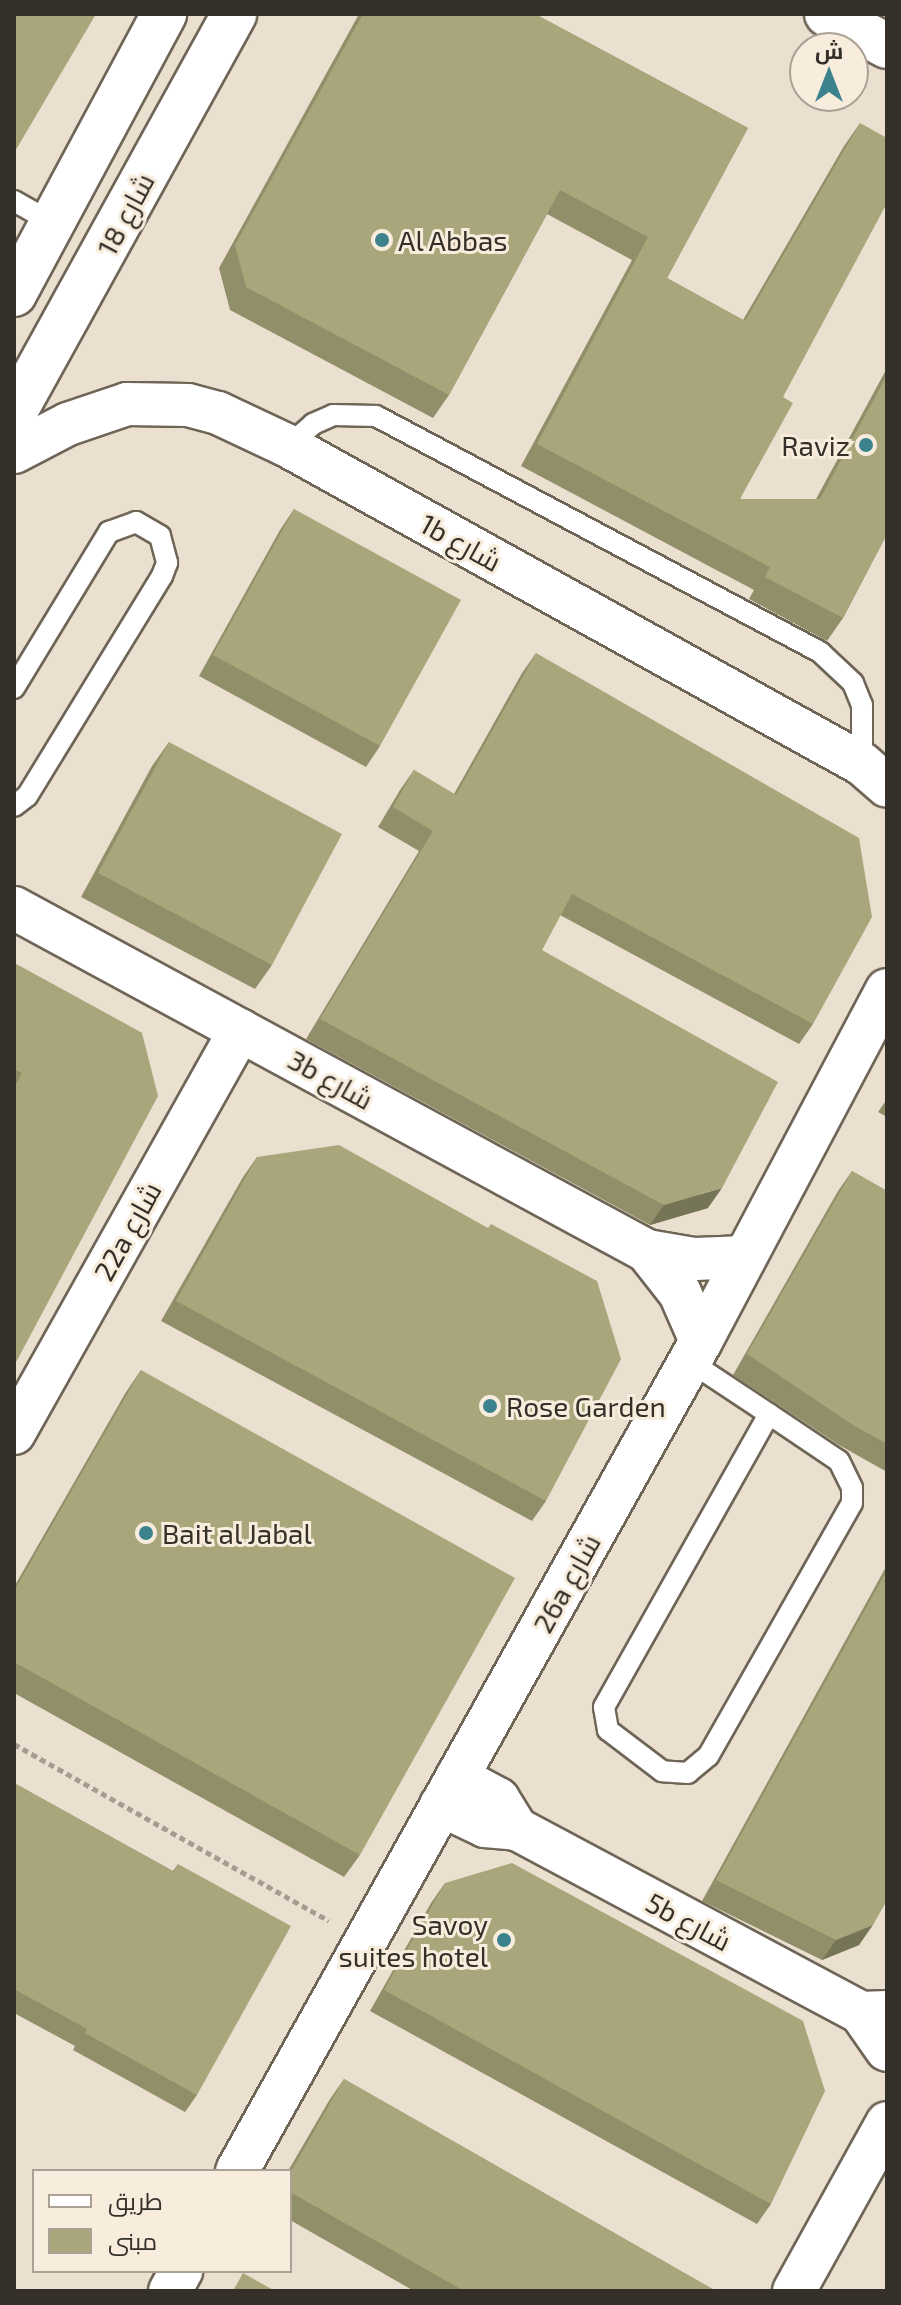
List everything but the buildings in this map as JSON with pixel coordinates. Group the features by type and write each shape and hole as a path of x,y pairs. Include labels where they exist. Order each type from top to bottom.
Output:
{"street":[{"name":"شارع 18","path":"14,294 164,14"},
{"name":"شارع 18","path":"14,413 234,14"},
{"path":"827,14 887,46"},
{"name":"1b شارع","path":"14,452 97,411 157,402 218,413 288,446 875,775"},
{"name":"3b شارع","path":"14,908 647,1251 695,1259 745,1257"},
{"name":"26a شارع","path":"238,2169 695,1351 887,990"},
{"name":"22a شارع","path":"14,1433 240,1030"},
{"name":"3b شارع","path":"647,1251 680,1293 695,1351"},
{"name":"5b شارع","path":"449,1791 498,1799 517,1829 874,2013 887,2050"},
{"path":"794,2291 887,2123"},
{"path":"170,2291 180,2273"}],"lane":[{"path":"873,14 887,24"},
{"path":"14,201 53,223"},
{"path":"288,446 313,424 333,415 376,416 820,652 853,683 862,705 875,775"},
{"path":"14,688 109,532 136,522 160,536 167,563 162,576 27,796 14,806"},
{"path":"695,1351 769,1414 839,1461 852,1488 852,1503 708,1756 688,1773 662,1771 608,1730 604,1707 769,1414"}],"path":[{"path":"14,1744 365,1941"}],"place":[{"name":"Al Abbas","path":"382,240"},
{"name":"Raviz","path":"866,445"},
{"name":"Rose Garden","path":"490,1406"},
{"name":"Bait al Jabal","path":"146,1533"},
{"name":"Savoy suites hotel","path":"504,1940"}]}
